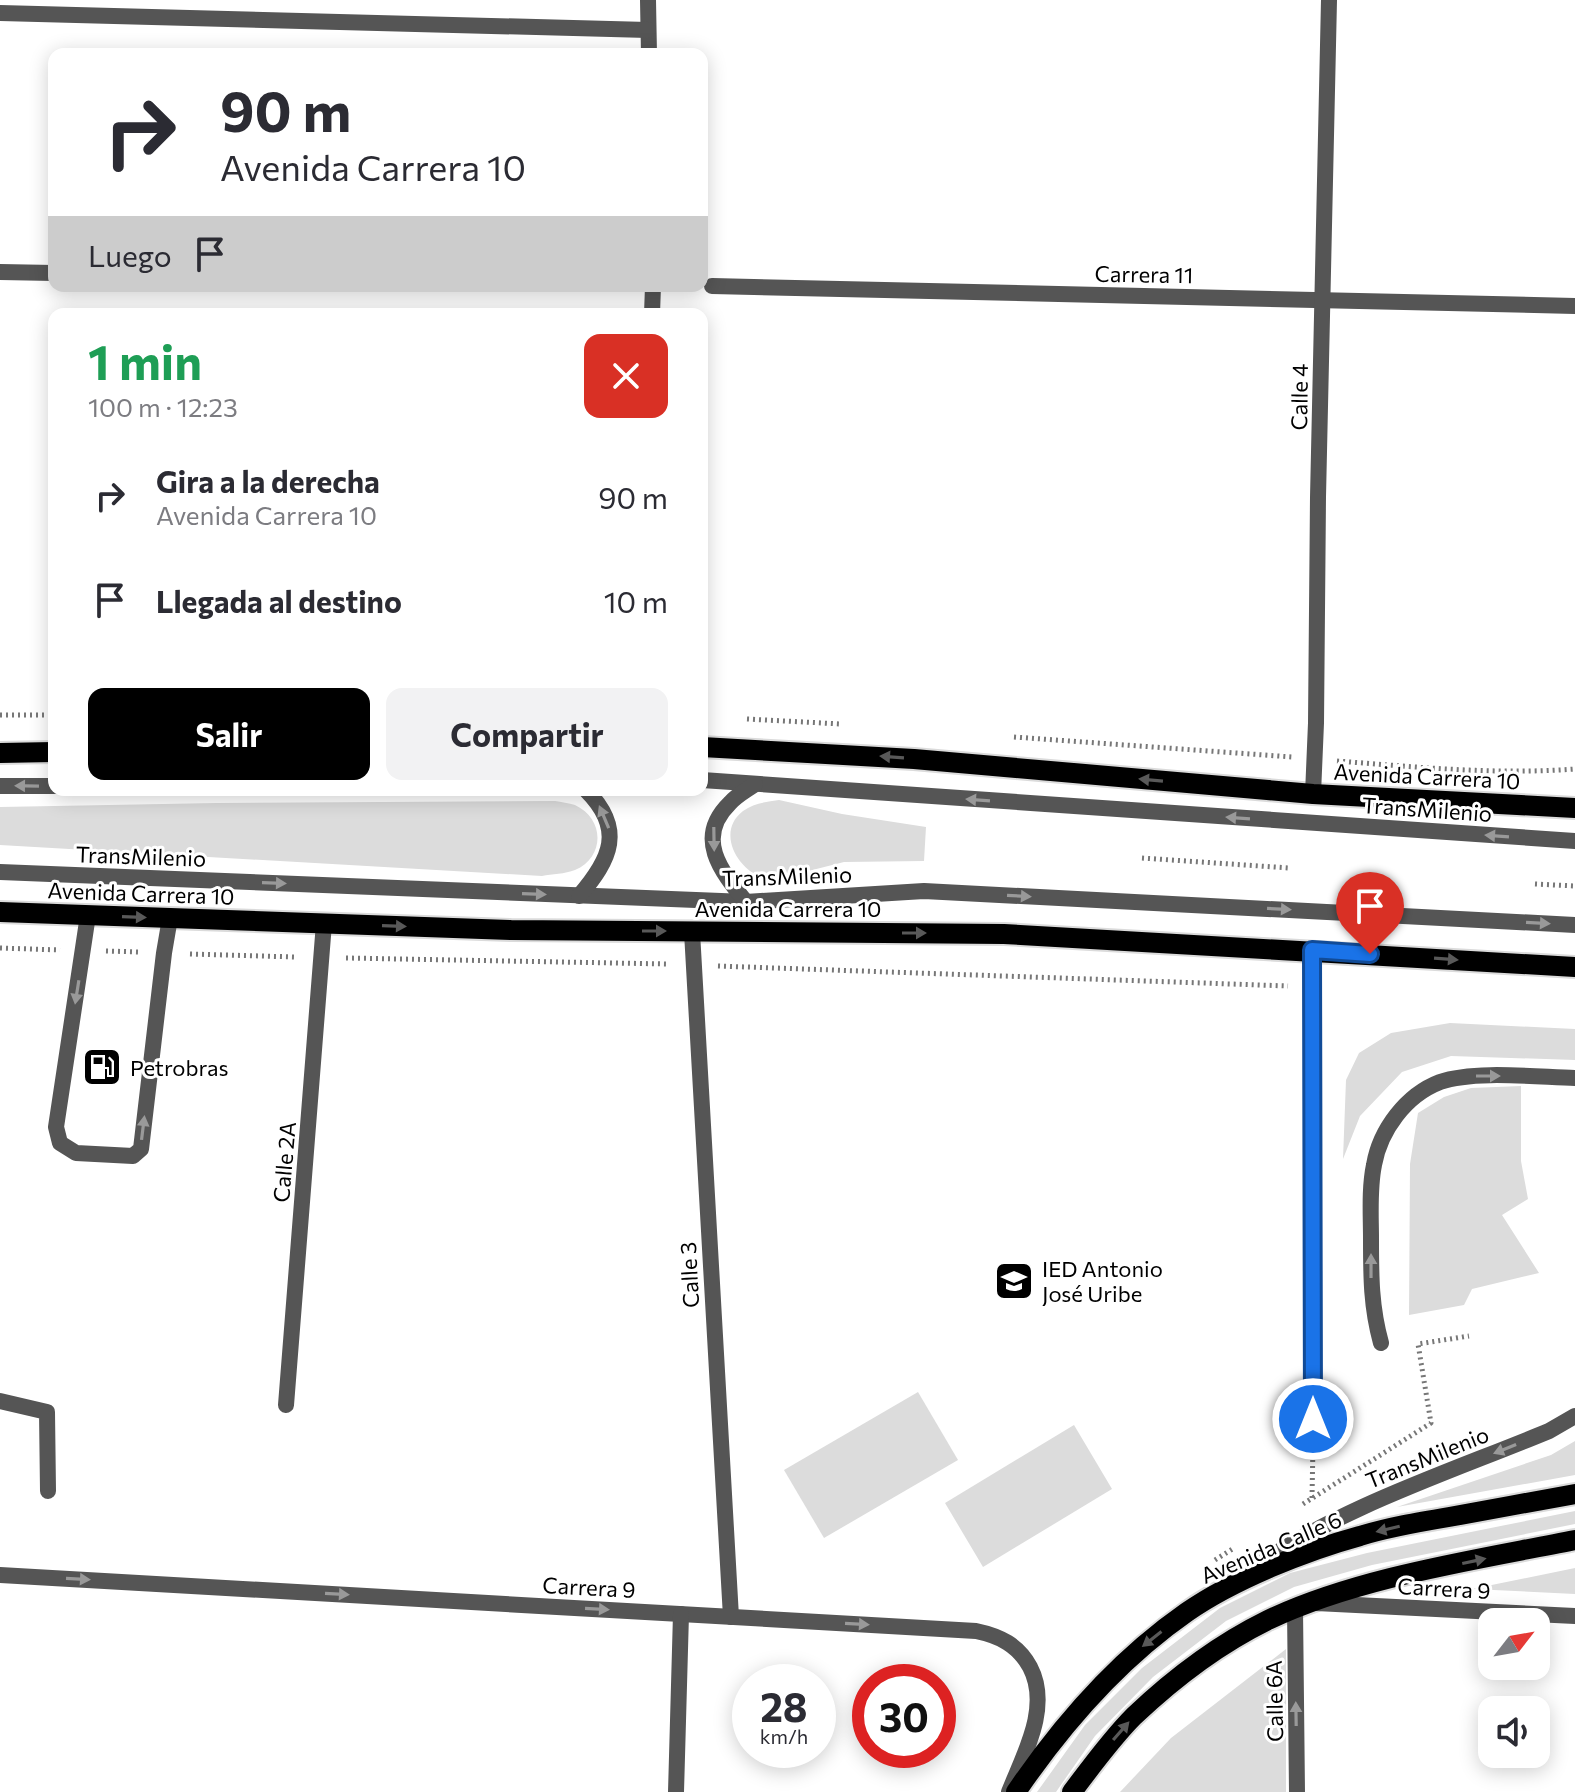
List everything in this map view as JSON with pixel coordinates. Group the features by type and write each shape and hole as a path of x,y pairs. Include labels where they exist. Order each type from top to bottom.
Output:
{"main road":[{"name":"Avenida Carrera 10","path":"708,747 914,759 1313,794 1575,808"},
{"path":"0,753 48,752"},
{"name":"Avenida Carrera 10","path":"0,912 511,930 1004,934 1575,967"},
{"name":"Avenida Calle 6","path":"1016,1792 1060,1732 1108,1678 1187,1612 1216,1594 1319,1549 1360,1536 1575,1494"},
{"path":"1072,1792 1132,1718 1178,1678 1224,1645 1267,1621 1365,1586 1575,1540"}],"street":[{"path":"648,0 649,48"},
{"name":"Calle 4","path":"1313,794 1329,0"},
{"path":"0,13 648,30"},
{"path":"0,272 48,273"},
{"name":"Carrera 11","path":"712,286 1575,306"},
{"name":"TransMilenio","path":"708,780 1575,841"},
{"path":"746,902 717,863 712,840 714,824 729,803 755,784"},
{"path":"0,786 48,786"},
{"path":"579,896 602,868 611,835 606,816 592,796"},
{"name":"TransMilenio","path":"0,872 746,902 924,891 1575,925"},
{"path":"88,915 56,1127 60,1143 76,1153 133,1156 141,1149 170,918"},
{"name":"Calle 2A","path":"286,1405 324,923"},
{"name":"Calle 3","path":"692,932 731,1617"},
{"path":"1312,950 1313,1419"},
{"path":"1381,1343 1371,1296 1371,1191 1374,1163 1385,1134 1397,1115 1411,1099 1438,1083 1459,1077 1575,1078"},
{"path":"0,1401 47,1412 48,1491"},
{"name":"TransMilenio","path":"1216,1594 1279,1550 1349,1512 1549,1431 1575,1416"},
{"name":"Carrera 9","path":"0,1575 976,1631 996,1635 1011,1643 1025,1657 1034,1675 1038,1697 1034,1726 1009,1792"},
{"name":"Carrera 9","path":"1303,1606 1575,1616"},
{"name":"Calle 6A","path":"1297,1792 1303,1606"},
{"path":"676,1792 681,1614"}],"path":[{"path":"0,715 48,715"},
{"path":"733,718 841,724"},
{"path":"1014,737 1465,770 1530,772 1575,769"},
{"path":"1142,858 1289,868"},
{"path":"1535,884 1575,886"},
{"path":"0,948 694,965 1313,987"},
{"path":"1299,1507 1431,1423 1418,1344 1469,1336"},
{"path":"1312,1498 1313,1419"},
{"path":"1206,1566 1246,1541"}],"shaded area":[{"path":"779,800 926,827 924,861 844,862 773,880 762,877 751,872 735,853 731,831 734,820 743,811"},
{"path":"555,801 575,805 585,811 592,819 598,838 592,856 585,864 575,870 542,876 0,845 0,807"},
{"path":"1450,1023 1575,1029 1575,1060 1451,1056 1402,1072 1360,1116 1343,1159 1346,1080 1359,1053 1391,1033"},
{"path":"1521,1086 1521,1161 1528,1199 1502,1215 1539,1273 1472,1289 1464,1305 1409,1315 1410,1164 1418,1113 1444,1097 1471,1088"},
{"path":"918,1392 958,1460 824,1538 784,1470"},
{"path":"1074,1425 1112,1489 983,1567 945,1503"},
{"path":"1575,1441 1575,1475 1397,1507 1551,1455"},
{"path":"1575,1511 1575,1524 1372,1565 1294,1587 1226,1621 1153,1677 1095,1736 1056,1792 1037,1792 1085,1725 1142,1668 1220,1608 1290,1573 1367,1553"},
{"path":"1575,1568 1575,1594 1472,1589"},
{"path":"1286,1649 1286,1792 1120,1792 1171,1738"}],"place":[{"name":"Petrobras","path":"102,1067"},
{"name":"IED Antonio José Uribe","path":"1014,1281"}],"route":[{"path":"1313,1419 1312,950 1370,954"}]}
